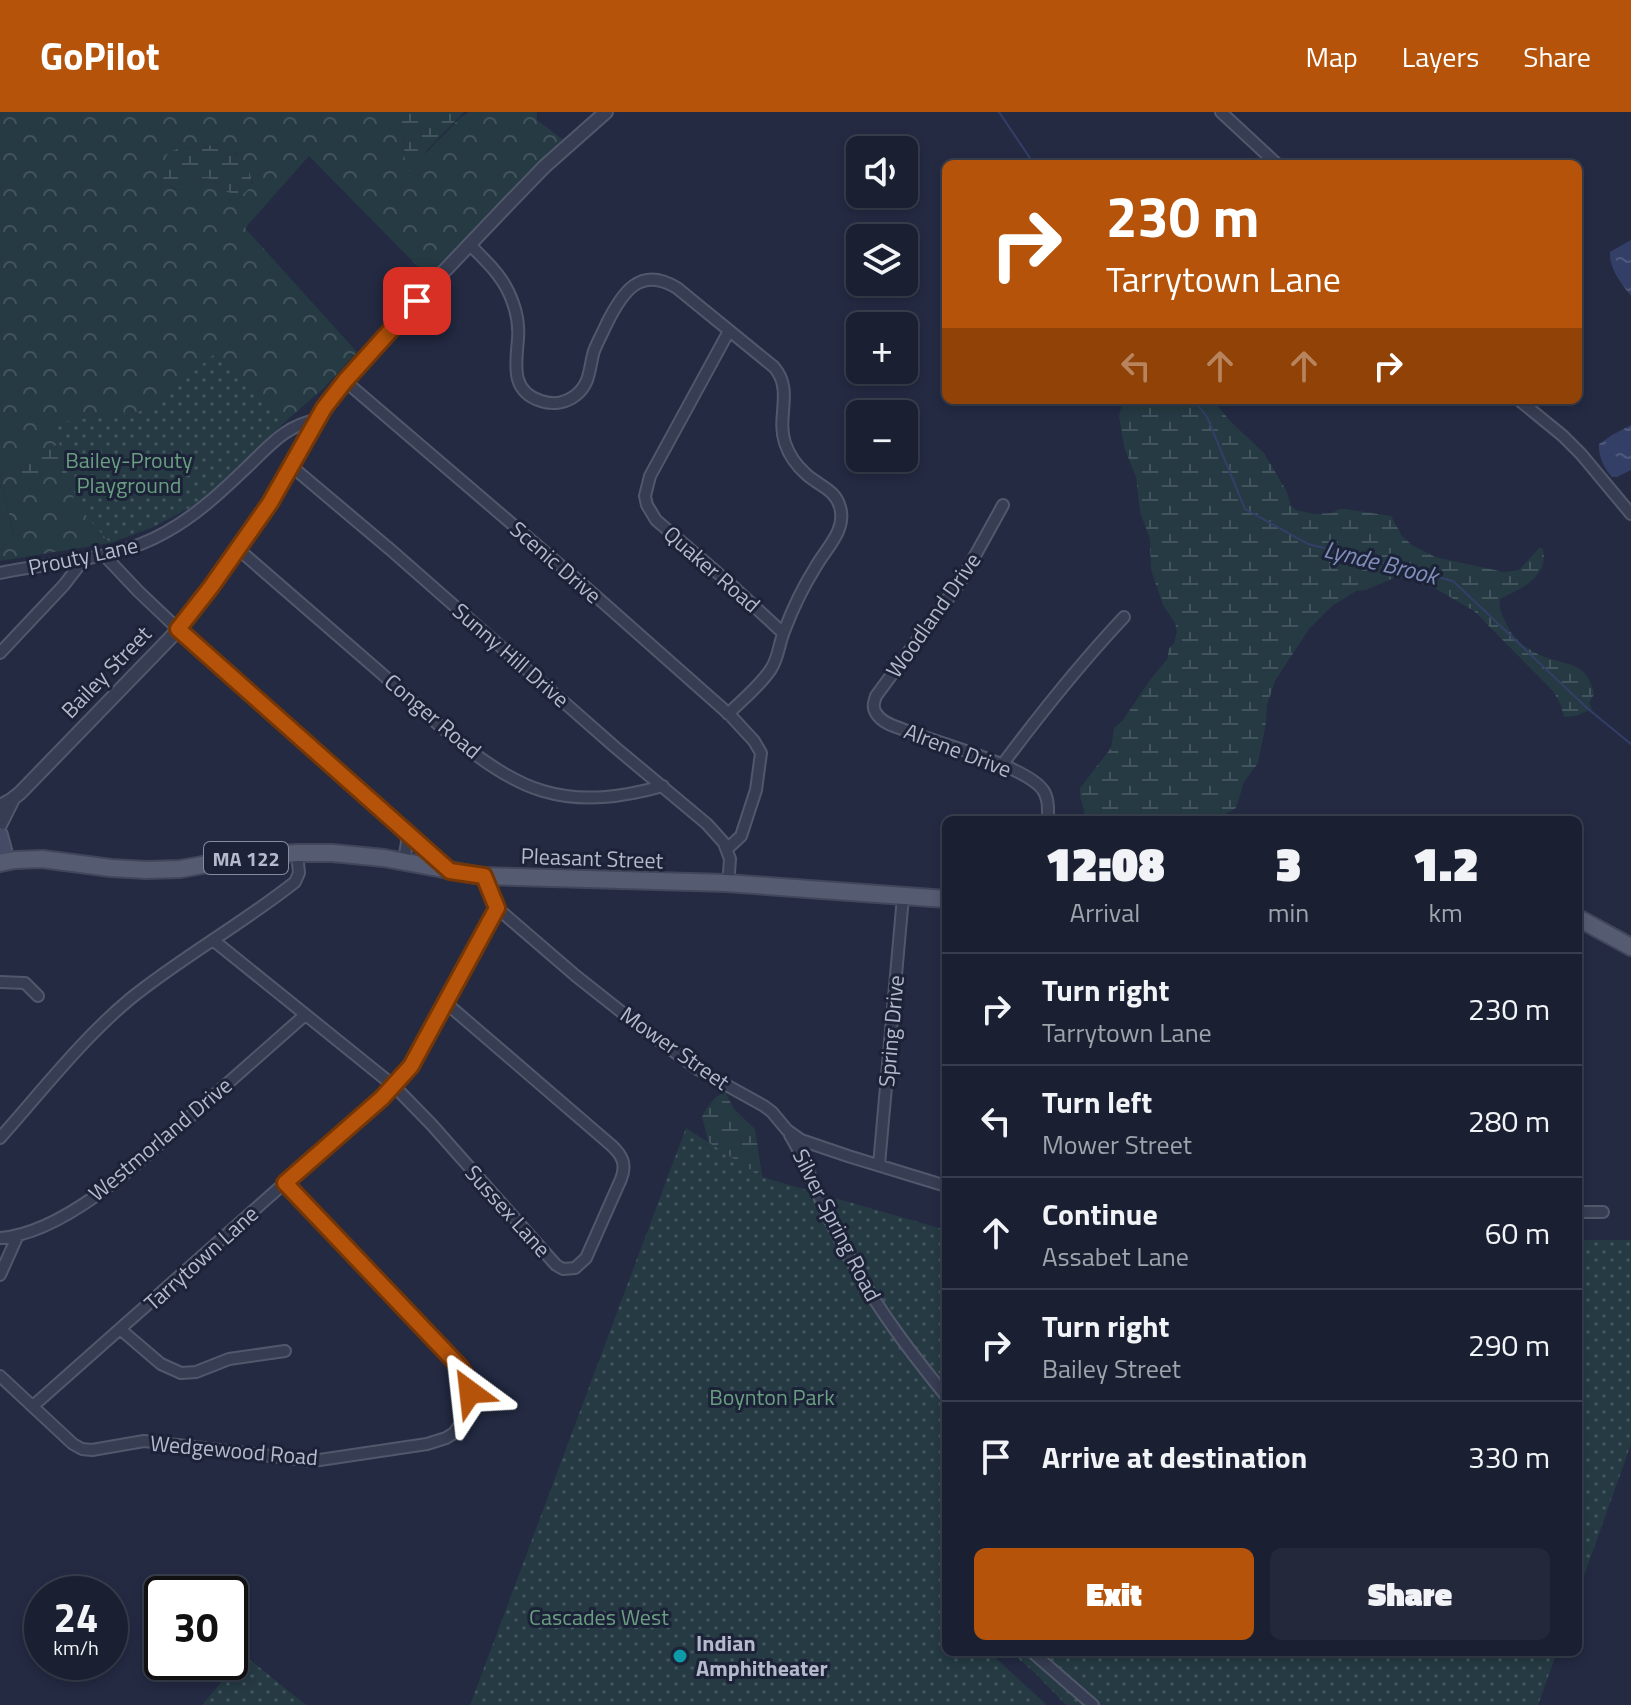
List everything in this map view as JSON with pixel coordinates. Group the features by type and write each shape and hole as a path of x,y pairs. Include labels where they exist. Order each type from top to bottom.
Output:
{"main road":[{"path":"0,835 3,862"},
{"name":"Pleasant Street","path":"3,862 39,859 146,870 180,869 253,856 335,853 411,862 484,876 726,883 942,899"},
{"path":"1582,920 1631,947"}],"street":[{"name":"Bailey Street","path":"0,806 14,798 178,629 270,503 317,420 345,381 469,244 538,173 606,112"},
{"path":"1221,112 1273,160"},
{"path":"469,244 496,271 510,294 518,329 516,372 523,389 538,400 563,402 583,388 589,377 594,353 618,301 631,287 642,282 672,285 780,375 785,391 782,427 789,452 804,472 832,493 841,511 841,524 816,565 783,633 772,668 728,714"},
{"name":"Quaker Road","path":"729,331 650,476 645,496 656,520 783,633"},
{"name":"Scenic Drive","path":"345,381 581,583 728,714 754,741 761,761 756,790 741,836 727,849"},
{"path":"1524,404 1581,454 1631,514"},
{"name":"Prouty Lane","path":"0,573 104,555 149,541 214,498 285,431 317,420"},
{"name":"Sunny Hill Drive","path":"290,465 707,824 727,849"},
{"name":"Woodland Drive","path":"886,722 874,709 876,696 961,581 1003,505"},
{"name":"Conger Road","path":"238,549 455,738 520,783 543,791 593,799 635,794 663,786"},
{"path":"104,555 178,629 450,871"},
{"path":"0,653 64,585 84,559"},
{"path":"1002,765 1091,652 1124,617"},
{"name":"Alrene Drive","path":"886,722 1002,765 1033,781 1042,789 1048,816"},
{"name":"Bailey Street","path":"0,825 14,798"},
{"path":"410,834 407,846 411,862"},
{"path":"726,883 730,859 727,849"},
{"path":"0,1138 115,1013 143,989 296,880 299,870 297,853"},
{"name":"Mower Street","path":"484,876 497,908 576,976 699,1070 764,1106 801,1140 942,1185"},
{"name":"Spring Drive","path":"879,1165 903,897"},
{"name":"Tarrytown Lane","path":"33,1406 394,1086 411,1066 497,908"},
{"name":"Sussex Lane","path":"213,940 394,1086 556,1265 572,1269 582,1263 621,1179 623,1160 611,1145 446,1003"},
{"path":"0,982 25,983 38,996"},
{"name":"Westmorland Drive","path":"0,1238 18,1235 51,1222 113,1183 305,1015"},
{"name":"Silver Spring Road","path":"787,1130 862,1280 891,1325 942,1391"},
{"name":"Wedgewood Road","path":"0,1376 76,1446 89,1450 144,1441 313,1461 427,1444 454,1433 465,1418 470,1401 465,1375 285,1183"},
{"path":"1582,1212 1603,1212"},
{"path":"0,1275 18,1235"},
{"path":"120,1329 161,1364 181,1373 196,1372 229,1359 285,1351"},
{"path":"1037,1656 1093,1705"}],"green space":[{"path":"0,112 397,112 403,133 406,173 469,112 537,112 537,120 565,141 427,276 309,156 245,228 357,352 324,388 285,422 241,391 193,502 153,527 110,543 0,561 0,550 14,536 0,485","holes":["219,144 237,153 253,183 227,192 215,181 205,178 181,190 174,189 164,179 182,147"]},
{"path":"397,112 464,112 406,173 403,134"},
{"path":"219,144 237,154 249,172 252,186 241,196 227,192 215,181 205,178 177,189 168,184 159,171 168,153 182,147"},
{"name":"Bailey-Prouty Playground","path":"217,352 285,422 197,504 153,527 110,543 75,503 54,423 148,410"},
{"path":"1122,404 1216,404 1264,453 1287,492 1291,506 1296,510 1314,514 1345,509 1391,516 1402,536 1435,557 1504,572 1519,570 1540,547 1544,559 1538,574 1532,581 1500,599 1501,611 1509,629 1523,645 1542,656 1572,665 1588,677 1594,694 1589,703 1592,709 1564,717 1553,691 1474,611 1438,590 1396,577 1356,591 1332,606 1309,629 1275,681 1267,705 1258,763 1244,782 1236,808 1223,816 1083,816 1080,788 1111,748 1114,728 1168,658 1168,650 1177,632 1163,605 1151,570 1150,539 1140,512 1136,477 1124,447 1119,416"},
{"path":"77,438 73,476 36,473 0,478 0,465"},
{"path":"0,485 14,537 0,550"},
{"path":"725,1092 734,1109 755,1129 767,1207 710,1149 702,1117 716,1097"},
{"name":"Boynton Park","path":"686,1128 762,1177 942,1229 942,1656 993,1656 1047,1705 470,1705"},
{"path":"1582,1240 1631,1240 1631,1444 1582,1582"},
{"path":"1016,1656 1556,1656 1538,1705 1066,1705"},
{"path":"248,1658 306,1705 202,1705 223,1680 248,1680"}],"water":[{"path":"1631,240 1631,296 1614,270 1610,252"},
{"path":"1631,425 1631,470 1612,477 1602,462 1599,444"}],"waterway":[{"name":"Lynde Brook","path":"999,112 1031,160"},
{"name":"Lynde Brook","path":"1197,404 1207,417 1245,509 1308,544 1453,581 1587,708 1631,744"}],"place":[{"name":"Indian Amphitheater","path":"680,1656"}],"route":[{"path":"417,301 324,408 270,503 178,629 450,871 484,876 497,908 411,1066 382,1098 285,1183 460,1367 470,1392"}],"park label":[{"name":"Cascades West","path":"599,1617"}]}
